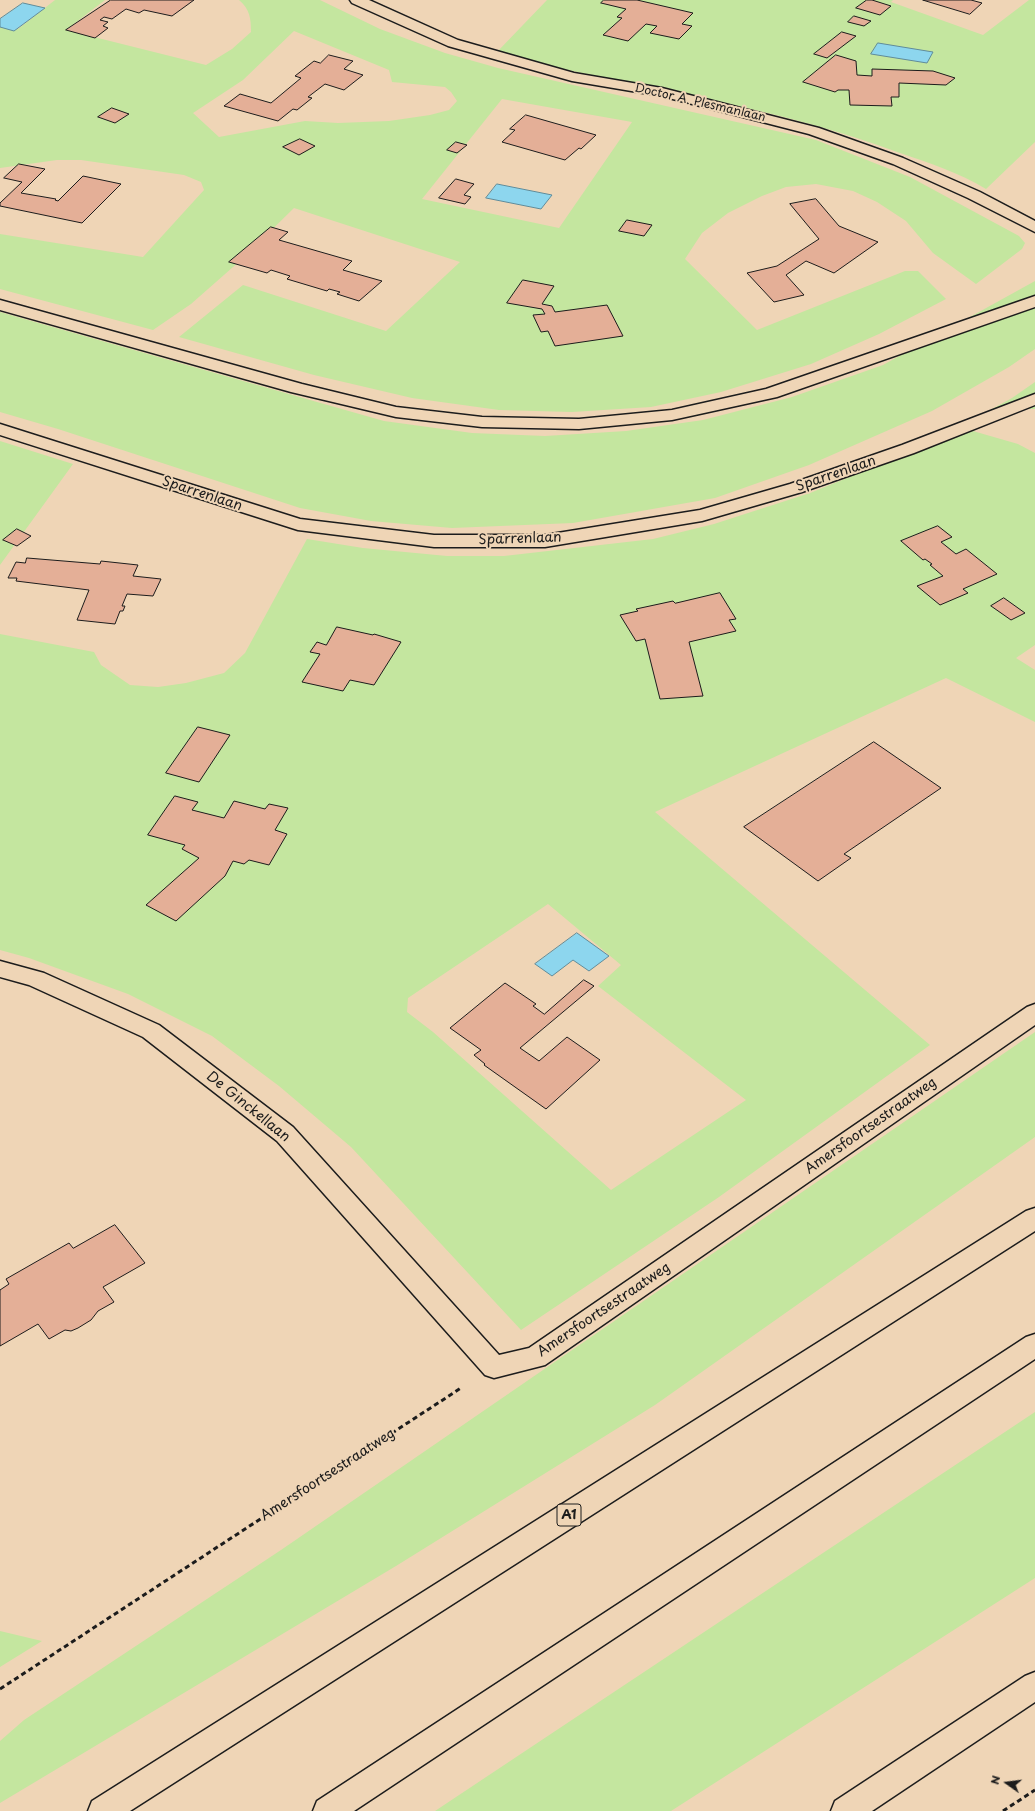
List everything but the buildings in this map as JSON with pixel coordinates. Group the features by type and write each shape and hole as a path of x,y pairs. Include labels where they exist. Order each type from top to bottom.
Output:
{"main road":[{"name":"Doctor A. Plesmanlaan","path":"357,0 453,43 505,58 572,77 662,92 814,131 898,161 974,195 1035,227"},
{"path":"0,305 297,388 396,412 482,422 579,424 672,415 771,392 1035,300"},
{"name":"Sparrenlaan","path":"0,429 298,524 434,541 545,541 702,515 796,488 908,449 1035,399"},
{"name":"De Ginckellaan","path":"0,969 36,978 151,1031 285,1134 494,1367"},
{"name":"Amersfoortsestraatweg","path":"494,1367 536,1357 1035,1013"},
{"name":"A1","path":"103,1811 1035,1218"},
{"path":"328,1811 1035,1345"},
{"path":"846,1811 1035,1686"}],"path":[{"name":"Amersfoortsestraatweg","path":"0,1689 494,1367"},
{"path":"1003,1811 1035,1790"}],"green space":[{"path":"55,0 105,0 66,30 206,65 232,49 251,32 251,23 248,11 239,0 320,0 380,29 445,53 498,68 816,140 910,177 1019,236 1025,243 1022,249 976,284 933,253 906,221 877,202 853,191 816,184 786,187 762,196 728,213 702,233 685,259 757,330 905,271 918,271 946,299 879,334 811,364 721,392 651,407 572,412 499,410 412,398 314,375 179,337 243,285 386,331 460,262 294,208 241,260 191,304 153,330 0,289 0,234 143,257 204,190 201,182 184,175 81,160 57,160 0,168 0,25 18,29","holes":["294,31 389,70 392,82 445,87 451,92 457,101 449,110 430,115 389,121 338,123 305,121 219,137 193,113 243,80","502,99 632,122 559,228 422,199"]},
{"path":"547,0 893,0 891,2 983,35 1029,0 1035,0 1035,142 986,189 955,173 810,124 717,101 530,62 497,52"},
{"path":"1035,281 1035,349 1009,367 932,411 809,465 715,498 573,523 452,528 371,521 300,508 58,429 0,412 0,312 384,421 472,433 545,436 626,431 703,420 792,397 883,365"},
{"path":"1035,382 1035,409 992,409 1012,398"},
{"path":"959,427 1018,444 1035,453 1035,645 1016,658 1035,670 1035,722 946,678 655,812 930,1045 719,1197 521,1330 351,1147 279,1086 212,1036 128,994 29,958 0,950 0,634 94,652 101,665 130,685 158,687 186,683 224,673 245,653 307,539 363,548 447,556 504,556 653,539 714,524 810,493 913,451","holes":["548,904 621,965 598,986 746,1100 611,1190 433,1032 407,1012 408,998"]},
{"path":"0,441 73,464 0,565"},
{"path":"1035,1032 1035,1137 655,1405 396,1566 0,1803 0,1741 24,1720 281,1550"},
{"path":"1035,1412 1035,1578 671,1811 435,1811"},
{"path":"0,1631 42,1641 0,1667"}],"water":[{"path":"23,3 45,8 14,31 0,27 0,19"},
{"path":"878,43 933,52 927,63 871,54"},
{"path":"497,184 552,195 541,209 486,198"},
{"path":"577,933 609,956 589,971 573,960 552,976 535,964"}]}
